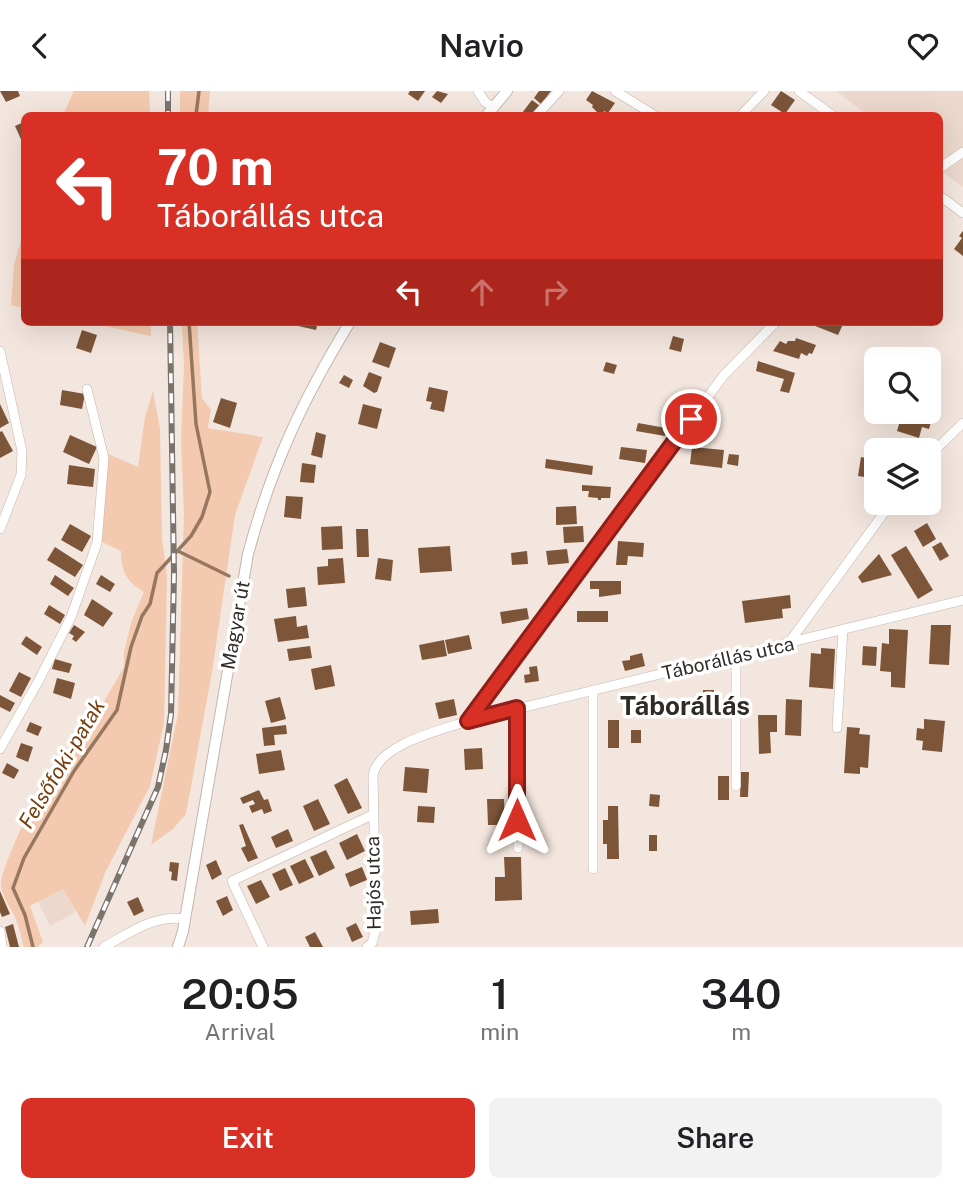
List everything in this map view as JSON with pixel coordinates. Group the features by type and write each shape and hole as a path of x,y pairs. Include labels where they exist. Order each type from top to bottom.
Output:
{"street":[{"path":"478,91 490,111 507,91"},
{"path":"540,112 559,91"},
{"path":"615,91 649,112"},
{"path":"744,112 764,91"},
{"path":"799,91 828,112"},
{"path":"943,166 963,152"},
{"path":"943,198 963,213"},
{"name":"Magyar út","path":"178,947 185,919 221,699 258,514 293,424 348,326"},
{"path":"468,721 723,375 772,326"},
{"path":"0,351 22,451 21,475 0,530"},
{"path":"0,749 71,617 97,543 104,458 87,389"},
{"path":"941,444 963,423"},
{"path":"788,644 882,515"},
{"name":"Táborállás utca","path":"372,815 373,775 378,761 423,735 517,708 963,600"},
{"path":"837,728 843,629"},
{"path":"736,656 736,786"},
{"path":"593,690 593,869"},
{"path":"517,708 518,848"},
{"path":"263,947 232,881 372,815"},
{"name":"Hajós utca","path":"367,947 372,943 376,928 372,815"},
{"path":"103,947 153,921 170,917 185,919"},
{"path":"0,931 2,947"}],"shaded area":[{"path":"74,91 149,91 150,112 64,112"},
{"path":"180,91 210,91 208,112 180,112"},
{"path":"836,91 963,91 963,187 943,172 943,112 864,112"},
{"path":"21,240 21,307 11,305 14,265"},
{"path":"105,326 151,326 151,336"},
{"path":"182,326 197,326 202,398 211,410 208,428 263,437 235,515 212,672 186,814 173,829 151,845 178,714 184,514 181,439 184,366"},
{"path":"153,391 160,428 162,538 167,577 164,723 150,786 105,873 85,926 63,889 30,906 43,942 37,947 24,947 16,919 3,893 2,879 28,812 36,808 70,757 124,667 124,652 131,623 144,592 126,576 121,551 102,542 108,454 138,467 145,417"},
{"path":"63,889 76,912 50,926 38,901"}],"building":[{"path":"0,91 18,91 20,96 6,102"},
{"path":"410,91 425,91 418,101 408,94"},
{"path":"437,91 448,94 441,103 432,97"},
{"path":"539,91 551,91 541,104 534,98"},
{"path":"592,91 615,103 609,112 597,112 586,100"},
{"path":"781,91 795,100 786,112 771,105"},
{"path":"532,100 540,106 535,112 523,112"},
{"path":"21,123 21,139 15,126"},
{"path":"963,231 963,256 954,249 962,238 959,236"},
{"path":"298,326 317,326 316,330"},
{"path":"815,326 842,326 838,335"},
{"path":"82,330 97,335 91,353 76,348"},
{"path":"673,336 684,339 681,352 669,349"},
{"path":"796,338 816,345 812,354 807,356 801,353 799,359 773,351 780,341 786,344"},
{"path":"380,342 396,348 389,368 372,362"},
{"path":"758,361 795,373 789,393 780,391 784,379 756,371"},
{"path":"606,362 617,365 614,374 603,371"},
{"path":"369,372 382,377 377,392 374,393 363,386"},
{"path":"344,375 353,380 349,388 339,383"},
{"path":"429,387 448,391 444,412 430,409 432,402 426,401"},
{"path":"62,390 85,394 82,409 60,405"},
{"path":"221,398 237,403 230,428 213,422"},
{"path":"0,404 9,423 0,428"},
{"path":"363,404 382,409 377,429 358,424"},
{"path":"665,404 679,407 676,422 662,420"},
{"path":"638,423 666,428 665,436 636,431"},
{"path":"899,424 930,424 929,429 922,427 919,438 897,431"},
{"path":"2,431 13,451 0,458 0,432"},
{"path":"316,432 326,435 322,458 311,455"},
{"path":"70,435 97,447 89,464 63,452"},
{"path":"621,447 647,450 645,463 619,459"},
{"path":"692,447 724,450 722,468 690,464"},
{"path":"729,454 739,455 738,466 727,464"},
{"path":"861,457 864,458 864,477 858,476"},
{"path":"546,459 593,466 592,475 545,468"},
{"path":"302,463 316,465 314,483 300,482"},
{"path":"69,465 95,469 93,487 67,484"},
{"path":"582,485 611,487 610,498 598,500 588,497 589,491 582,491"},
{"path":"286,496 303,497 301,519 284,517"},
{"path":"576,506 577,524 556,525 556,507"},
{"path":"927,523 936,539 923,547 914,531"},
{"path":"70,524 91,536 82,552 61,540"},
{"path":"342,526 343,549 322,550 321,527"},
{"path":"583,526 584,542 564,543 563,527"},
{"path":"356,529 368,529 369,557 357,557"},
{"path":"618,541 644,543 643,557 628,556 627,565 616,565"},
{"path":"941,542 949,556 940,561 932,547"},
{"path":"450,546 452,571 420,573 418,548"},
{"path":"906,546 933,590 918,599 891,555"},
{"path":"55,547 83,565 75,577 47,560"},
{"path":"567,549 569,563 548,565 546,551"},
{"path":"527,551 528,564 512,565 511,553"},
{"path":"879,554 892,575 862,583 858,577"},
{"path":"343,558 345,583 318,585 317,567 328,566 328,559"},
{"path":"378,558 393,560 391,581 375,579"},
{"path":"55,575 74,588 68,596 50,584"},
{"path":"101,575 115,584 110,592 96,584"},
{"path":"590,581 621,581 621,594 599,597 599,589 590,589"},
{"path":"305,587 307,606 288,608 286,589"},
{"path":"790,595 791,608 782,609 783,618 745,623 742,601"},
{"path":"92,599 113,613 103,627 84,615"},
{"path":"49,605 65,615 60,624 44,614"},
{"path":"527,608 529,619 502,624 500,612"},
{"path":"577,611 608,611 608,622 577,622"},
{"path":"296,616 297,627 307,625 309,638 278,642 274,619"},
{"path":"74,625 85,632 76,642 72,639 74,636 69,633"},
{"path":"931,625 951,625 949,665 929,664"},
{"path":"889,629 908,630 905,688 891,687 891,672 880,671 882,643 889,644"},
{"path":"469,635 472,649 448,654 445,640"},
{"path":"26,636 42,647 37,655 21,644"},
{"path":"444,640 447,656 422,660 419,645"},
{"path":"310,646 312,658 289,661 287,649"},
{"path":"863,646 877,647 876,666 862,665"},
{"path":"821,648 835,649 833,689 809,687 811,653 821,654"},
{"path":"642,653 645,666 625,671 622,661"},
{"path":"55,659 72,664 69,673 52,669"},
{"path":"331,665 335,686 315,690 311,669"},
{"path":"537,666 539,681 525,683 524,675 530,674 529,667"},
{"path":"19,672 31,678 21,697 9,691"},
{"path":"57,678 75,683 71,699 53,693"},
{"path":"703,690 714,690 714,712 704,712"},
{"path":"0,695 15,703 10,712 0,707"},
{"path":"280,697 286,719 271,723 265,701"},
{"path":"454,699 457,715 439,719 435,703"},
{"path":"786,699 802,700 801,736 785,735"},
{"path":"758,715 777,715 777,732 770,732 771,753 759,754"},
{"path":"924,719 945,721 942,752 922,750 923,741 916,740 917,728 924,729"},
{"path":"608,720 619,720 619,748 608,748"},
{"path":"30,722 42,727 38,736 26,731"},
{"path":"286,725 287,734 274,735 275,745 264,746 262,728"},
{"path":"847,727 860,728 859,734 870,735 868,768 860,767 860,774 844,773"},
{"path":"631,730 641,730 641,743 631,743"},
{"path":"21,743 33,747 28,762 16,757"},
{"path":"482,748 483,769 465,770 464,749"},
{"path":"281,750 285,770 259,774 256,754"},
{"path":"7,763 19,770 14,779 2,773"},
{"path":"405,767 429,769 427,793 403,791"},
{"path":"741,772 749,772 748,797 740,797"},
{"path":"718,776 729,776 729,800 718,800"},
{"path":"347,778 362,808 348,814 334,785"},
{"path":"259,790 264,800 268,799 272,811 264,814 262,809 252,813 249,806 255,804 253,800 243,804 240,798"},
{"path":"650,794 660,795 659,807 649,806"},
{"path":"318,799 330,824 314,831 303,806"},
{"path":"487,799 504,799 505,825 488,825"},
{"path":"418,806 435,807 434,823 417,822"},
{"path":"608,806 618,806 619,859 607,859 607,844 603,844 603,820 608,820"},
{"path":"243,824 258,858 248,862 241,848 246,846 239,825"},
{"path":"288,829 293,841 276,848 271,837"},
{"path":"357,834 365,851 347,860 339,843"},
{"path":"649,835 657,835 657,851 649,851"},
{"path":"326,850 335,868 319,876 310,857"},
{"path":"504,857 521,857 522,900 495,901 495,877 505,877"},
{"path":"305,859 314,877 299,884 290,866"},
{"path":"216,860 222,874 212,880 206,865"},
{"path":"170,862 179,863 177,881 171,880"},
{"path":"362,867 367,880 350,887 345,874"},
{"path":"285,868 293,885 280,891 272,874"},
{"path":"261,880 270,897 256,904 247,886"},
{"path":"0,891 10,914 2,917 0,912"},
{"path":"227,896 233,910 223,916 216,901"},
{"path":"138,897 144,911 134,916 127,902"},
{"path":"438,909 439,923 411,925 410,911"},
{"path":"356,923 363,937 352,942 346,928"},
{"path":"13,924 19,947 10,947 5,927"},
{"path":"315,932 323,947 310,947 305,937"}],"waterway":[{"name":"Felsőfoki-patak","path":"196,112 199,91"},
{"name":"Felsőfoki-patak","path":"33,947 25,915 13,888 24,858 74,771 117,710 131,647 142,616 150,604 157,573 191,536 202,517 210,492 196,424 189,326"},
{"path":"178,551 229,576"}],"railway":[{"path":"168,91 168,112"},
{"path":"87,947 158,787 171,714 174,574 170,326"}],"district":[{"name":"Táborállás","path":"685,706"}],"route":[{"path":"517,820 517,708 468,721 691,419"}]}
